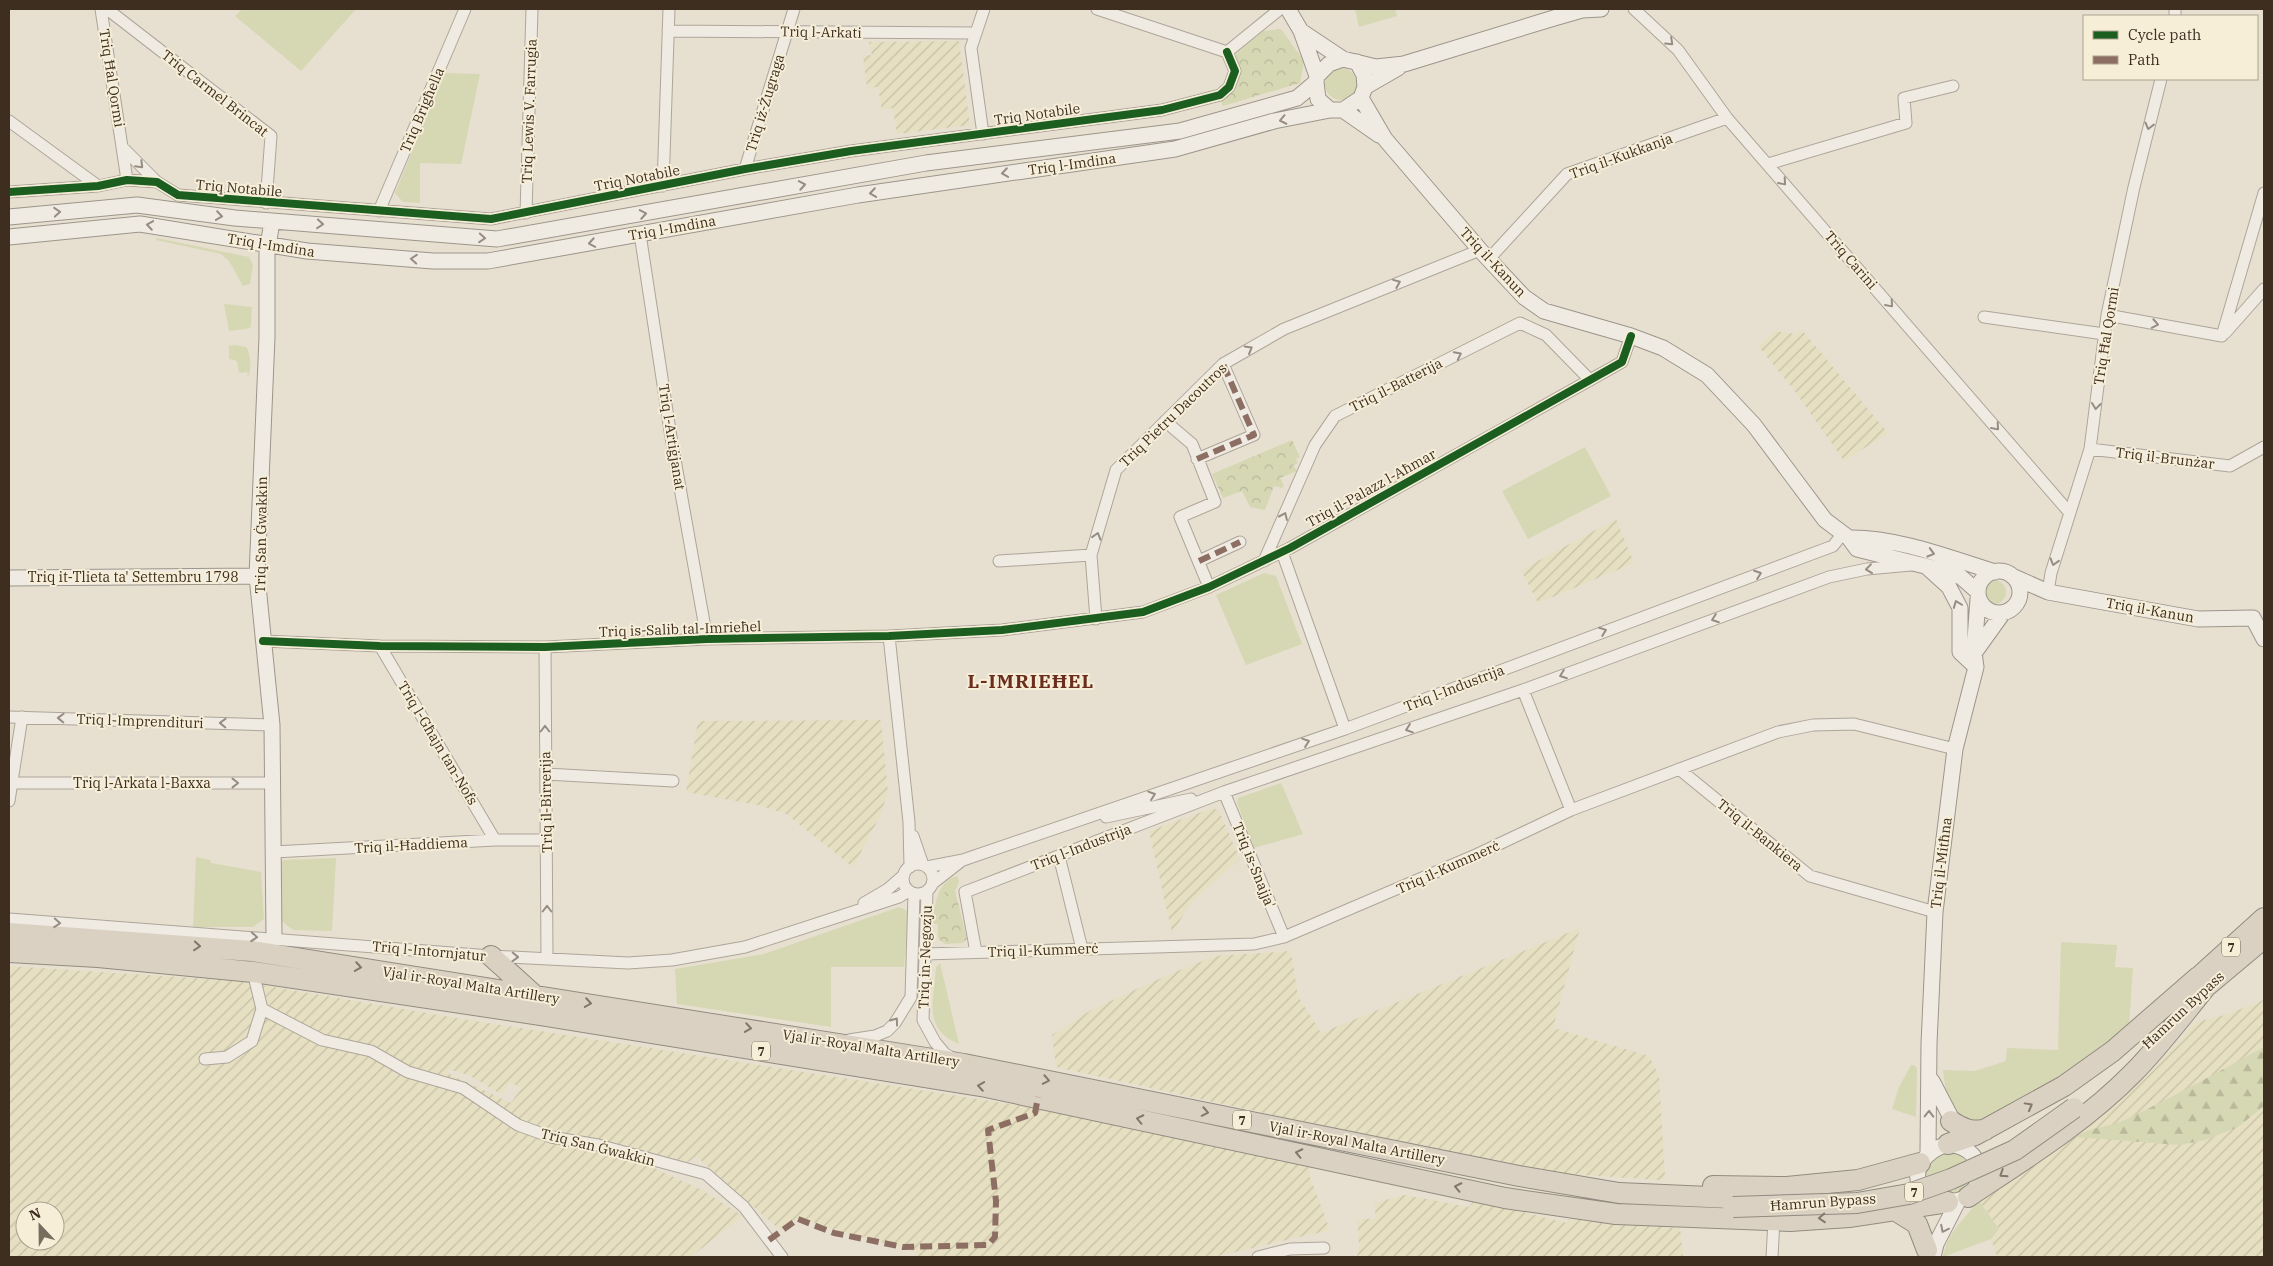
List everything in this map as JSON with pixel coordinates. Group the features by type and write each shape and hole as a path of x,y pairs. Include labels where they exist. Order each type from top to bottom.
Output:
{"highway":[{"name":"Ħamrun Bypass","path":"1505,1198 1733,1202 1856,1194 1905,1184 1949,1170 2010,1141 2071,1104 2202,982 2264,918"},
{"name":"Vjal ir-Royal Malta Artillery","path":"9,933 252,951 835,1042 964,1064 1519,1176"},
{"name":"Ħamrun Bypass","path":"2202,982 2264,938"},
{"name":"Vjal ir-Royal Malta Artillery","path":"9,952 98,957 253,972 541,1015 986,1087 1505,1198"},
{"path":"491,956 534,995"},
{"path":"1956,1142 1987,1129 2064,1086 2113,1051 2202,982"},
{"path":"1505,1198 1616,1214 1774,1220 1849,1217 1958,1200 2029,1157 2083,1118 2133,1073 2202,982"},
{"path":"1952,1120 1962,1128 1974,1132 1987,1129"},
{"path":"1519,1176 1618,1184 1787,1187 1858,1180 1922,1165"},
{"name":"Ħamrun Bypass","path":"1519,1176 1619,1193 1733,1202"},
{"path":"1896,1211 1917,1224 1930,1255"}],"main road":[{"path":"1288,9 1301,31 1317,79 1318,99 1337,110 1404,64"},
{"path":"1317,79 1328,64 1350,61 1376,67 1404,64 1551,13 1601,9"},
{"path":"1301,31 1350,61 1364,75 1363,93"},
{"name":"Triq l-Imdina","path":"9,217 137,205 272,221 497,239 525,236 926,162 1180,131 1297,98 1317,79"},
{"name":"Triq il-Kanun","path":"1363,93 1385,139 1484,255 1524,297 1544,311 1631,336 1663,348 1707,375 1754,425 1825,520 1846,536 1857,549 1949,572 1961,577 1978,595"},
{"name":"Triq l-Imdina","path":"9,237 140,224 307,251 433,261 488,261 858,195 1175,149 1274,121 1337,110"},
{"name":"Triq il-Kanun","path":"1337,110 1385,139"},
{"name":"Triq San Ġwakkin","path":"272,221 267,245 268,337 257,576 272,724 274,938"},
{"path":"1846,536 1867,538 1904,546 1995,572 2004,572 2012,576 2019,585 2018,602 2012,609 2003,613 1993,613 1984,608 1978,595 1981,581 1995,572"},
{"path":"1923,566 1949,587 1960,608 1970,657"},
{"name":"Triq it-Tlieta ta' Settembru 1798","path":"9,578 257,576"},
{"name":"Triq il-Kanun","path":"2012,576 2048,592 2198,619 2259,616 2264,638"},
{"name":"Triq il-Kanun","path":"2018,602 2048,592"},
{"name":"Triq il-Mitħna","path":"1930,1255 1922,1205 1922,1165 1930,1077 1935,912 1955,749 1978,595"},
{"name":"Triq il-Mitħna","path":"1970,657 2003,613"},
{"name":"Triq il-Mitħna","path":"1930,1077 1952,1120 1956,1142 1976,1158 1979,1168 1979,1179 1975,1189 1958,1200"},
{"path":"1930,1255 1958,1200 1933,1200 1924,1193 1922,1165 1956,1142"}],"street":[{"name":"Triq Ħal Qormi","path":"101,9 127,180"},
{"name":"Triq Carmel Brincat","path":"107,9 271,136 266,202"},
{"name":"Triq Brigħella","path":"379,211 465,9"},
{"name":"Triq Lewis V. Farrugia","path":"526,213 532,9"},
{"path":"663,186 669,9"},
{"name":"Triq iż-Żugraga","path":"745,169 794,9"},
{"path":"983,134 971,48 974,33 984,9"},
{"path":"1097,9 1226,52 1280,9"},
{"name":"Triq Carini","path":"1634,9 1678,50 1727,118 2069,512"},
{"name":"Triq l-Arkati","path":"668,31 974,33"},
{"name":"Triq Notabile","path":"9,192 98,186 127,180 157,182 178,195 491,219 745,169 851,151 1162,110 1220,95 1229,87 1235,71 1226,52"},
{"name":"Triq Ħal Qormi","path":"2048,592 2051,573 2090,449 2107,315 2134,187 2161,80"},
{"path":"1768,164 1906,123 1904,98 1953,86"},
{"name":"Triq il-Kukkanja","path":"1484,255 1566,174 1727,118"},
{"path":"9,121 98,186"},
{"path":"123,148 157,182"},
{"path":"2222,336 2264,193"},
{"name":"Triq l-Artiġjanat","path":"640,234 671,437 707,639"},
{"name":"Triq Pietru Dacoutros","path":"1096,619 1091,556 1116,470 1222,364 1284,329 1484,255"},
{"path":"2222,336 2264,289"},
{"path":"2107,315 2222,336"},
{"path":"1984,317 2104,334"},
{"name":"Triq il-Batterija","path":"1264,560 1315,445 1335,416 1520,323 1546,335 1590,380"},
{"name":"Triq il-Palazz l-Aħmar","path":"1096,619 1143,612 1209,587 1282,552 1622,362 1631,336"},
{"path":"1197,458 1254,435 1222,364"},
{"path":"1165,421 1192,444 1215,502 1180,517 1209,587"},
{"name":"Triq il-Brunżar","path":"2090,449 2230,466 2264,448"},
{"name":"Triq l-Industrija","path":"925,866 963,860 1345,728 1833,546 1846,536"},
{"path":"1198,561 1240,542"},
{"path":"1282,552 1345,728"},
{"path":"999,561 1091,556"},
{"name":"Triq l-Industrija","path":"976,952 965,892 1224,792 1523,690 1829,577 1867,569 1923,566"},
{"name":"Triq is-Salib tal-Imrieħel","path":"264,641 380,646 545,647 707,639 889,636 1002,630 1096,619"},
{"path":"889,636 909,822 907,871 904,884 911,892 930,887 932,874 925,866 909,822"},
{"name":"Triq l-Għajn tan-Nofs","path":"380,646 495,840"},
{"name":"Triq il-Birrerija","path":"545,647 548,958"},
{"path":"1523,690 1571,810"},
{"name":"Triq l-Imprendituri","path":"9,717 272,724"},
{"path":"9,800 22,717"},
{"name":"Triq il-Kummerċ","path":"925,954 1254,944 1284,937 1478,854 1571,810 1778,732 1814,724 1854,724 1955,749"},
{"name":"Triq il-Bankiera","path":"1680,769 1810,876 1935,912"},
{"path":"546,774 673,781"},
{"name":"Triq l-Arkata l-Baxxa","path":"11,783 274,783"},
{"name":"Triq l-Industrija","path":"1056,827 1224,792"},
{"name":"Triq is-Snajja'","path":"1224,792 1284,937"},
{"name":"Triq il-Ħaddiema","path":"274,852 495,840 548,840"},
{"path":"1060,856 1082,949"},
{"name":"Triq l-Industrija","path":"930,887 963,860"},
{"path":"907,871 917,864 925,866"},
{"name":"Triq l-Intornjatur","path":"843,916 888,890 907,871"},
{"name":"Triq in-Negozju","path":"930,887 923,1020 935,1042 945,1054 964,1064"},
{"name":"Triq l-Intornjatur","path":"9,919 491,956 628,963 672,960 745,947 899,898 911,892"},
{"name":"Triq in-Negozju","path":"835,1042 875,1036 887,1031 895,1023 911,997 915,917 911,892"},
{"path":"205,1059 227,1057 252,1041 262,1009 253,972"},
{"name":"Triq San Ġwakkin","path":"262,1009 322,1040 371,1051 408,1072 463,1088 518,1125 551,1137 598,1145 706,1174 744,1207 782,1257"},
{"path":"1772,1257 1774,1220"},
{"path":"1258,1257 1324,1248"}],"shaded area":[{"path":"959,41 970,125 897,134 893,108 882,110 878,87 867,88 863,56 872,55 869,42"},
{"path":"1802,330 1888,433 1844,461 1794,390 1758,346 1775,331 1795,334"},
{"path":"1616,519 1634,563 1538,603 1521,570"},
{"path":"881,720 888,792 880,816 853,867 786,814 762,806 686,792 698,721"},
{"path":"1213,808 1219,811 1240,859 1191,903 1172,933 1149,831"},
{"path":"1580,928 1553,1028 1649,1056 1659,1076 1665,1179 1569,1174 1414,1146 1056,1067 1052,1035 1091,1010 1163,977 1215,956 1291,951 1298,996 1321,1033"},
{"path":"9,966 238,981 456,1018 1036,1108 1308,1164 1310,1177 1330,1230 1213,1257 915,1257 914,1251 832,1229 799,1217 780,1230 697,1157 686,1163 610,1148 702,1190 743,1216 693,1255 694,1257 9,1257","holes":["448,1069 469,1075 502,1095 510,1082 521,1088 511,1103 447,1073"]},
{"path":"2264,1000 2264,1257 1997,1257 1991,1239 1999,1229 1979,1201 2148,1074 2196,1022 2225,1015"},
{"path":"1405,1195 1469,1207 1474,1200 1567,1223 1569,1219 1667,1222 1667,1228 1680,1227 1683,1257 1357,1257 1359,1245 1357,1220 1376,1218 1374,1203"}],"green space":[{"path":"242,9 356,9 301,71 235,16"},
{"path":"1355,9 1395,9 1397,16 1359,27"},
{"path":"1281,29 1304,61 1300,83 1223,106 1221,102 1229,93 1236,53 1263,31"},
{"path":"1341,68 1347,69 1352,73 1356,78 1356,90 1352,95 1347,99 1341,100 1335,99 1330,95 1326,90 1325,84 1326,78 1330,73 1335,69"},
{"path":"444,73 480,74 461,164 420,163 420,203 403,202 395,193"},
{"path":"157,238 249,257 253,265 250,284 243,286 229,261 221,254 156,240"},
{"path":"224,304 252,307 251,327 229,331"},
{"path":"229,346 246,347 248,350 250,366 248,377 247,372 239,373 237,361 229,359"},
{"path":"1292,440 1300,457 1296,459 1298,463 1293,465 1297,471 1280,478 1284,485 1282,488 1274,486 1265,510 1250,507 1242,491 1223,498 1212,474"},
{"path":"1585,447 1611,496 1528,539 1502,491"},
{"path":"1264,573 1276,576 1302,644 1246,665 1216,595"},
{"path":"1994,580 1999,581 2005,587 2005,597 1999,603 1994,604 1989,603 1983,597 1982,592 1983,587 1989,581"},
{"path":"1281,783 1303,834 1254,848 1237,803 1238,798"},
{"path":"196,857 210,860 211,863 261,872 264,919 253,927 193,927"},
{"path":"336,858 332,931 293,930 278,918 278,869 283,860"},
{"path":"957,876 959,882 952,893 944,941 940,941 939,925 933,923 936,902 945,883"},
{"path":"955,891 967,939 963,943 945,944 938,938 937,902 945,892"},
{"path":"899,907 908,913 904,967 831,967 831,1027 677,1004 675,969 764,954"},
{"path":"2061,942 2117,945 2115,967 2133,968 2129,1025 2097,1059 1976,1125 1963,1119 1956,1114 1950,1102 1943,1070 1975,1071 2006,1061 2007,1048 2058,1050"},
{"path":"940,963 959,1044 947,1038 935,1022 933,1002 936,967"},
{"path":"2264,1047 2264,1106 2238,1127 2205,1140 2180,1145 2075,1137 2087,1131 2125,1120"},
{"path":"1911,1065 1917,1068 1916,1117 1892,1109 1899,1087"},
{"path":"1947,1151 1959,1155 1965,1161 1969,1173 1965,1185 1959,1191 1947,1195 1935,1191 1929,1185 1925,1173 1929,1161 1935,1155"},
{"path":"1979,1201 1999,1229 1991,1239 1943,1257 1952,1234"}],"marked path":[{"path":"1197,459 1254,435 1223,364"},
{"path":"1199,561 1240,542"},
{"path":"769,1240 798,1219 834,1233 903,1247 988,1245 995,1237 996,1201 988,1130 1035,1113 1038,1097"}],"cycle path":[{"path":"9,192 98,186 127,180 157,182 178,195 491,219 745,169 851,151 1162,110 1220,95 1229,87 1235,71 1227,52"},
{"path":"263,641 380,646 545,647 707,639 889,636 1002,630 1143,612 1209,587 1290,548 1622,362 1631,336"}],"district":[{"name":"L-IMRIEĦEL","path":"1031,681"}]}
